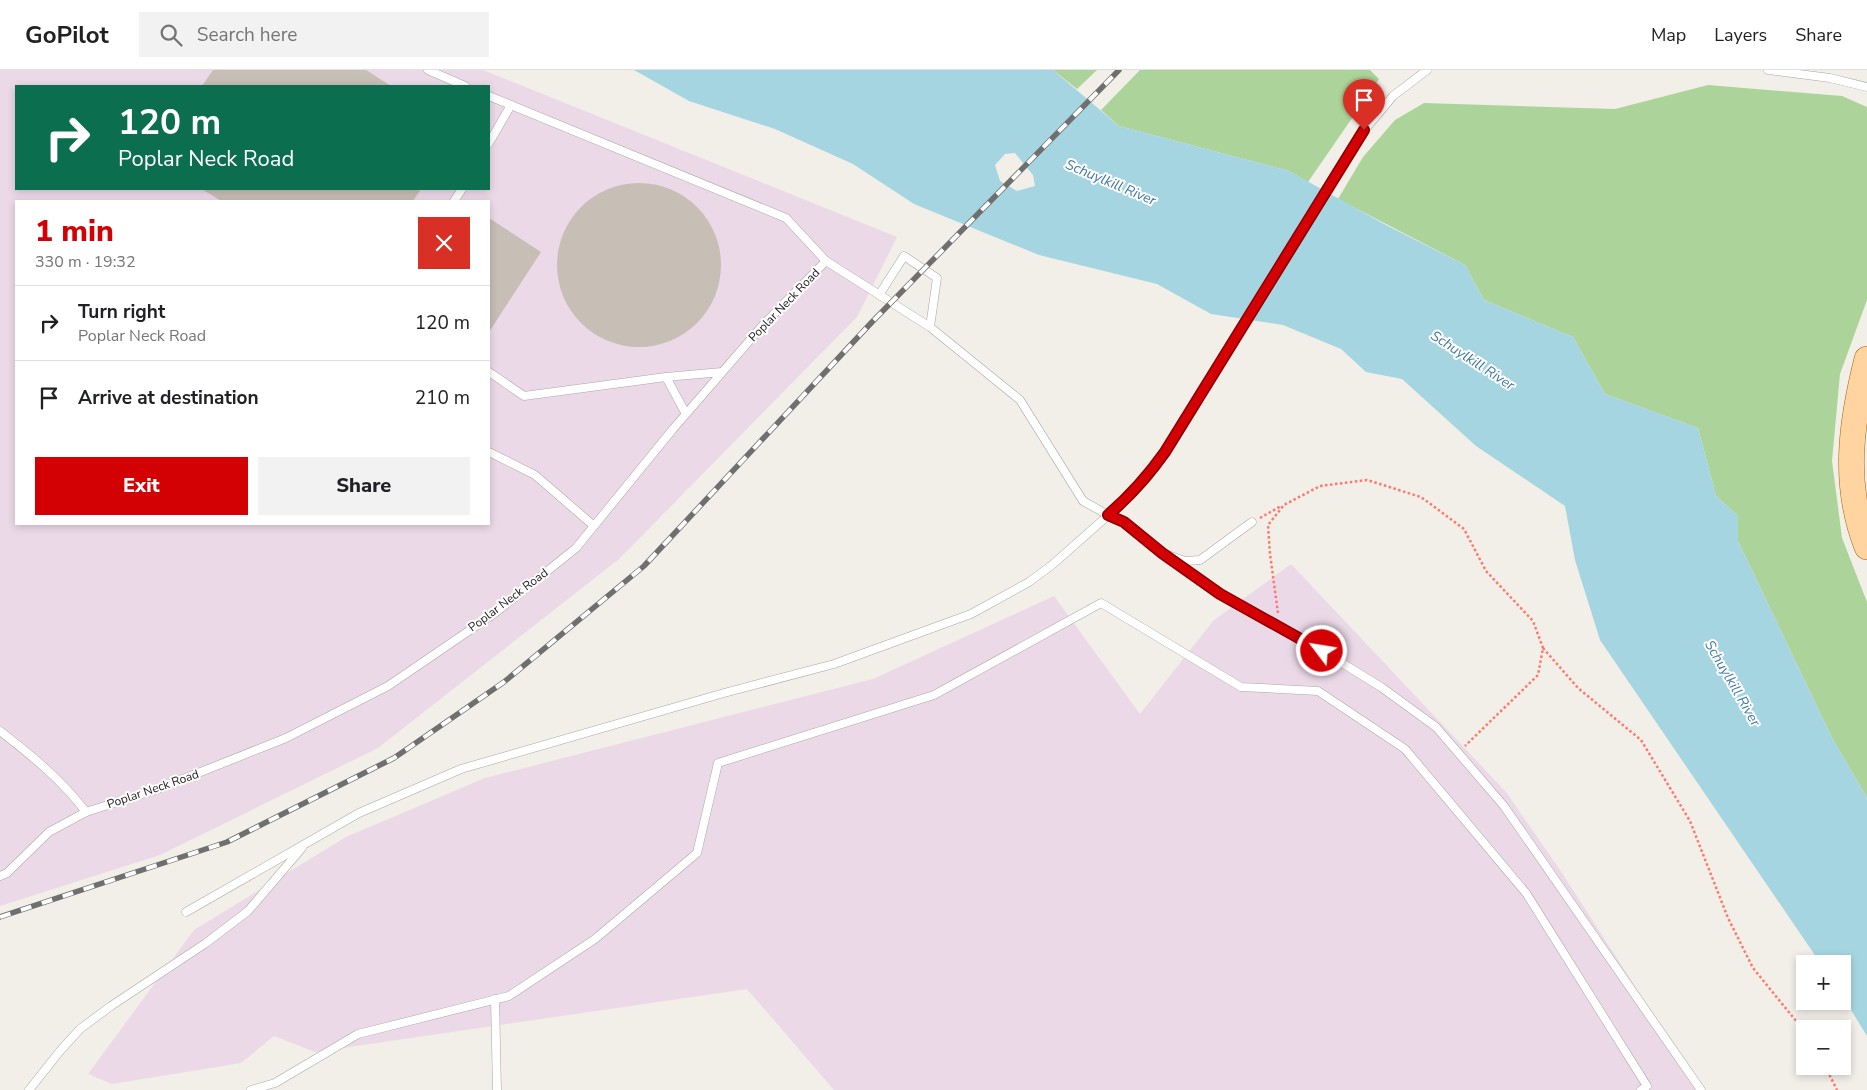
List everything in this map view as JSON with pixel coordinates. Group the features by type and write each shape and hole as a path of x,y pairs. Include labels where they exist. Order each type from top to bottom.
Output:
{"main road":[{"path":"1867,359 1854,418 1850,449 1856,484 1856,509 1867,546"}],"lane":[{"path":"428,70 463,85"},
{"path":"186,912 307,842 381,803 461,769 834,664 948,624 995,602 1029,582 1052,565 1130,496 1148,477 1357,139 1393,96 1427,70"},
{"path":"1768,70 1819,73 1867,87"},
{"path":"490,96 786,218 826,261"},
{"path":"490,141 511,106"},
{"path":"879,295 904,256 937,278 930,327"},
{"name":"Poplar Neck Road","path":"0,876 7,873 49,832 86,812 158,789 286,738 388,686 494,613 576,548 762,325 826,261 930,327 1020,400 1083,501 1124,522 1162,553 1220,594 1308,642 1381,688 1436,727 1504,806 1702,1090"},
{"path":"490,373 524,396 666,377 722,372"},
{"path":"666,377 686,414"},
{"path":"490,452 535,475 594,526"},
{"path":"1162,553 1185,561 1200,560 1252,522"},
{"path":"251,1090 275,1083 358,1034 509,996 595,939 697,853 718,763 934,694 1101,603 1241,687 1318,691 1405,749 1526,892 1647,1086 1641,1090"},
{"path":"0,731 68,788 86,812"},
{"path":"30,1090 60,1051 80,1030 111,1006 206,943 248,911 307,842"},
{"path":"495,1000 498,1090"}],"path":[{"path":"1252,522 1320,486 1367,480 1420,497 1464,530 1486,571 1532,621 1542,648 1578,688 1641,740 1690,821 1728,918 1753,968 1796,1021"},
{"path":"1281,627 1275,598 1268,525 1284,505"},
{"path":"1458,752 1538,675 1542,648"},
{"path":"1830,1075 1837,1090"}],"shaded area":[{"path":"0,70 483,70 897,237 857,317 619,559 378,748 160,855 0,906"},
{"path":"1291,564 1506,792 1562,873 1702,1090 834,1090 747,989 315,1052 274,1036 241,1063 112,1084 88,1074 194,930 346,837 485,778 873,679 1054,596 1140,714 1213,621"}],"green space":[{"path":"1053,70 1097,70 1077,89"},
{"path":"1140,70 1370,70 1379,79 1308,182 1289,171 1119,126 1101,110"},
{"path":"1708,85 1842,96 1867,107 1867,300 1840,374 1832,461 1842,538 1867,602 1867,798 1832,738 1738,541 1738,516 1716,496 1698,428 1605,394 1573,337 1484,300 1465,265 1338,199 1363,157 1395,120 1424,103 1615,109"}],"water":[{"name":"Schuylkill River","path":"634,70 1053,70 1119,126 1289,171 1386,225 1465,265 1484,300 1573,337 1605,394 1698,428 1716,496 1738,516 1738,541 1832,738 1867,798 1867,1036 1851,1010 1851,955 1815,955 1600,640 1575,560 1565,506 1476,446 1402,379 1366,372 1341,349 1283,325 1211,314 1157,284 1039,255 914,204 853,164 775,129 689,101","holes":["1015,153 1033,175 1035,186 1017,191 1000,181 995,165 1005,154"]}],"building":[{"path":"213,70 366,70 389,85 203,85"},
{"path":"639,183 670,189 697,207 715,234 721,265 715,296 697,323 670,341 639,347 608,341 581,323 563,296 557,265 563,234 581,207 608,189"},
{"path":"204,190 420,190 414,200 219,200"},
{"path":"490,219 541,252 490,330"}],"railway":[{"path":"0,917 227,842 394,758 504,682 644,566 872,322 1119,70"}],"route":[{"path":"1322,651 1220,594 1143,539 1124,522 1108,515 1148,477 1165,452 1364,130"}]}
